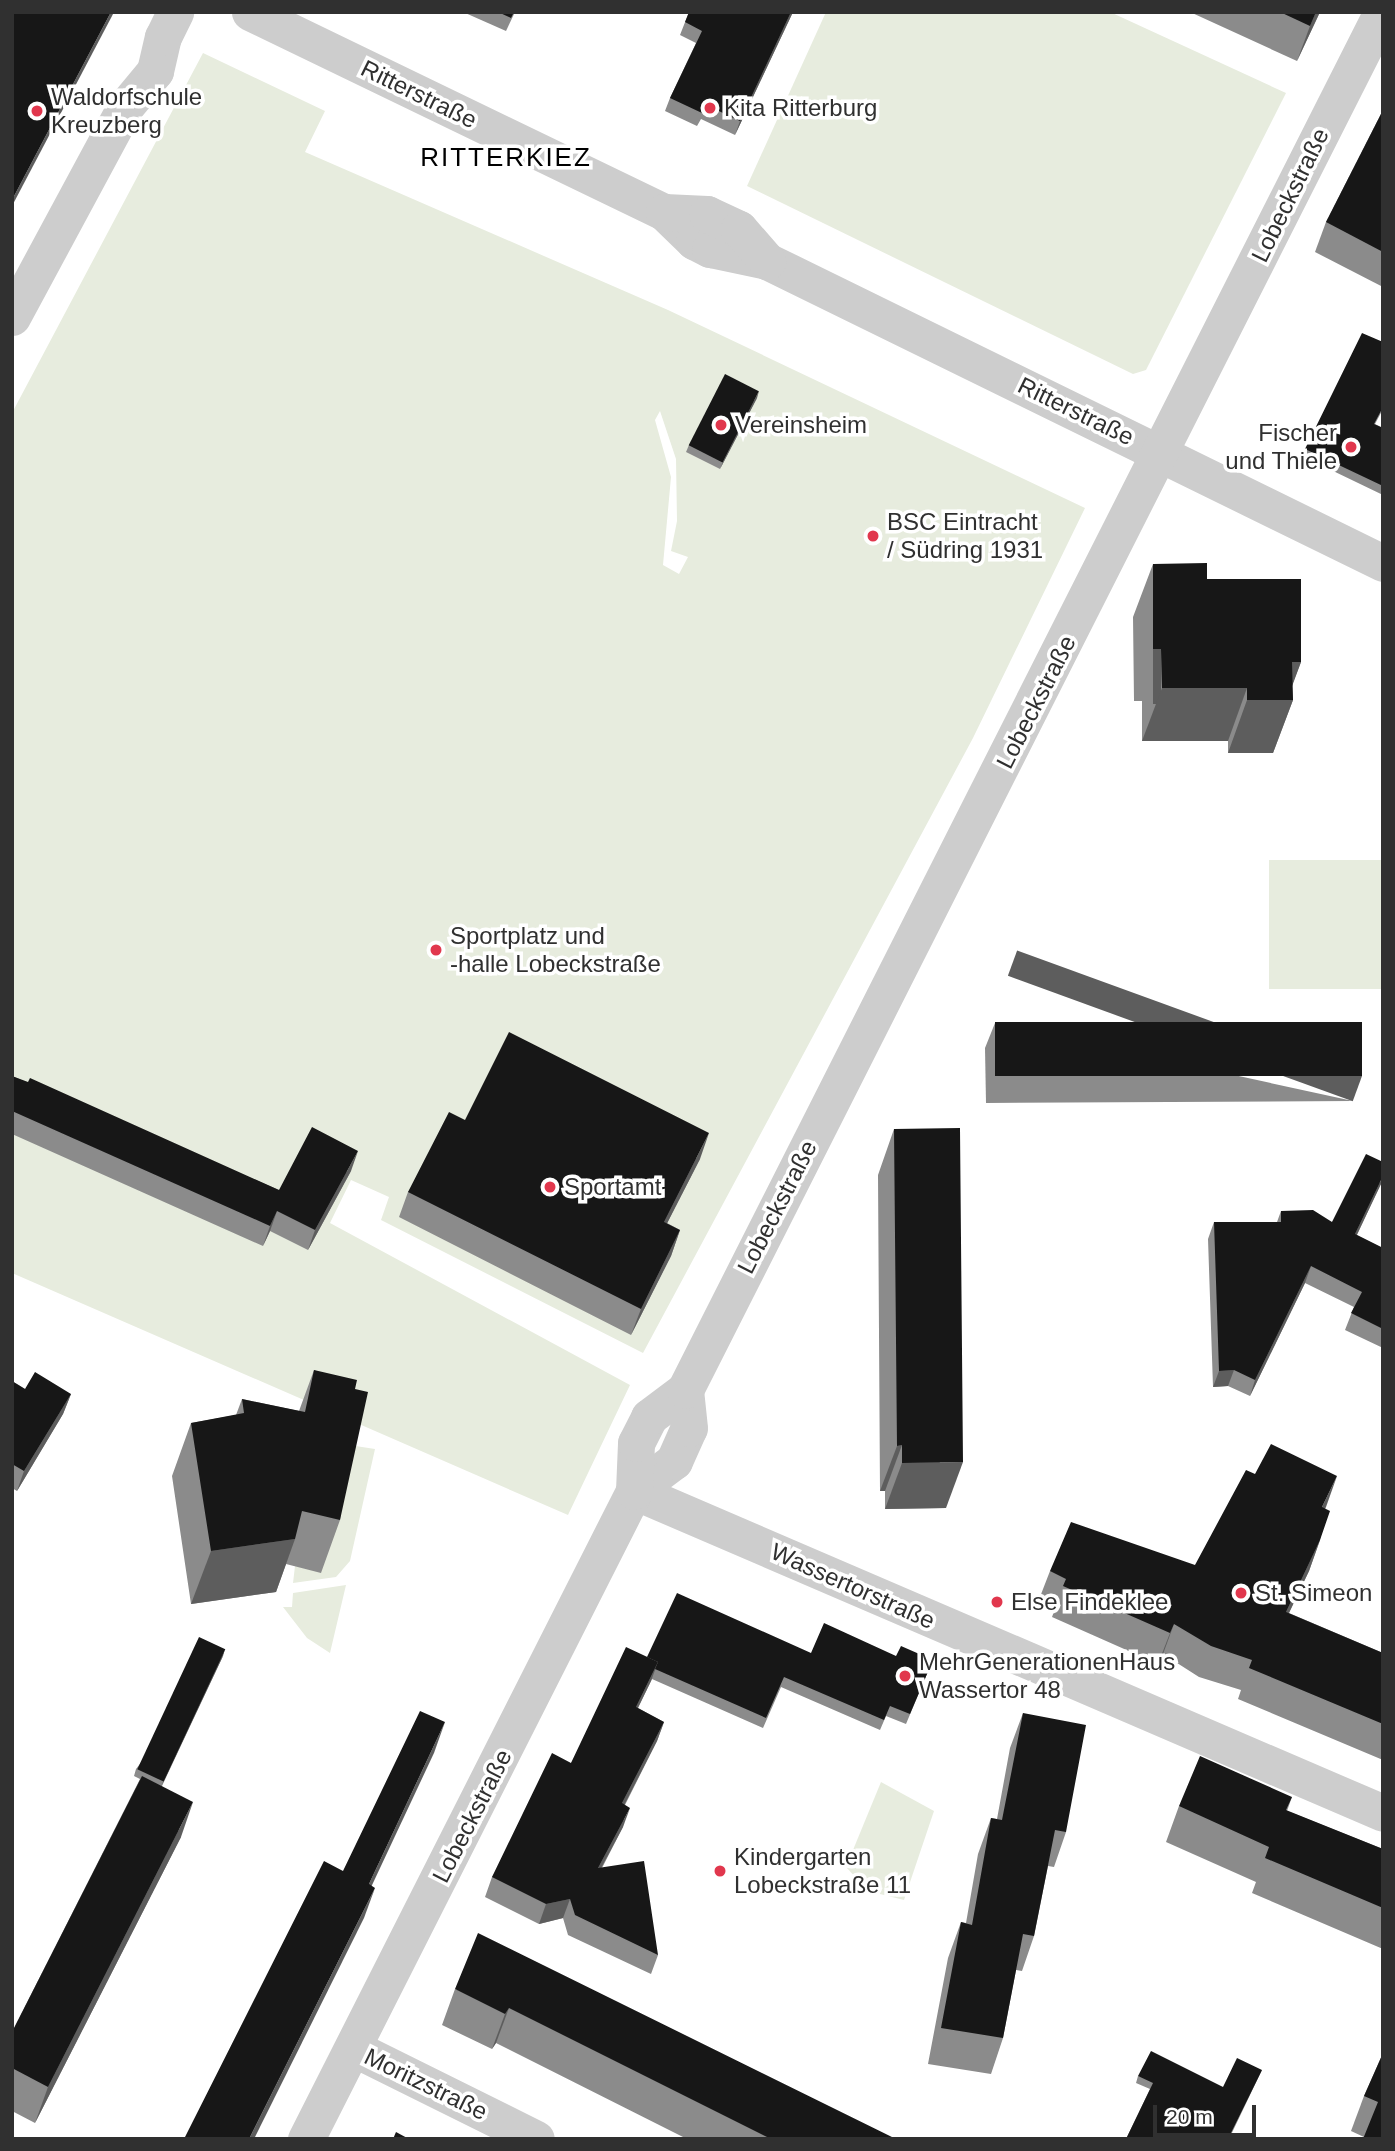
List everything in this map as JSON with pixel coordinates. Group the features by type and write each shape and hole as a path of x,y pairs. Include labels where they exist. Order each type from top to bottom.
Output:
{"street":[{"name":"Ritterstraße","path":"250,12 664,212 707,214 739,229 767,261 1383,563"},
{"name":"Lobeckstraße","path":"306,2139 634,1491 636,1443 649,1417 685,1390 1161,454 1382,12"},
{"path":"12,317 125,107 155,71 169,24"},
{"name":"Wassertorstraße","path":"634,1491 1383,1813"},
{"name":"Moritzstraße","path":"353,2048 536,2139"}],"shaded area":[{"path":"826,12 1110,12 1286,93 1146,370 1133,374 747,186"},
{"name":"Sportplatz und -halle Lobeckstraße","path":"203,53 325,111 305,152 668,310 1085,508 973,738 643,1353 381,1220 389,1197 351,1180 330,1223 630,1385 568,1515 12,1273 12,413","holes":["660,411 676,459 677,521 671,551 688,557 679,574 663,565 671,477 655,420"]},
{"path":"1269,860 1383,860 1383,989 1269,989"},
{"path":"349,1445 375,1449 350,1561 336,1577 293,1583 295,1566 321,1572"},
{"path":"346,1585 330,1653 307,1638 283,1607 292,1607 293,1593"},
{"path":"881,1782 934,1811 904,1900 868,1891 846,1867"}],"building":[{"name":"Waldorfschule Kreuzberg","path":"12,12 111,12 12,200"},
{"path":"498,12 514,12 511,18"},
{"path":"689,12 791,12 740,121 706,105 702,113 670,98 702,31 685,22"},
{"path":"1280,12 1316,12 1310,26"},
{"path":"1383,110 1383,252 1326,222"},
{"path":"1362,333 1383,342 1383,407 1374,424 1383,428 1383,486 1305,449"},
{"name":"Vereinsheim","path":"725,374 759,391 723,463 689,445"},
{"path":"1207,563 1207,579 1301,579 1301,662 1292,662 1293,700 1247,700 1247,688 1162,688 1161,649 1153,649 1153,564"},
{"path":"995,1022 1362,1022 1362,1076 995,1076"},
{"name":"Sportamt","path":"509,1032 709,1133 664,1222 680,1230 641,1309 408,1192 449,1112 465,1120"},
{"path":"12,1076 28,1082 30,1078 279,1190 312,1127 358,1151 315,1230 277,1211 270,1226 12,1111"},
{"path":"960,1128 963,1462 902,1463 902,1445 897,1446 894,1129"},
{"path":"1366,1154 1383,1162 1383,1176 1355,1234 1383,1248 1383,1329 1351,1313 1362,1292 1311,1266 1255,1380 1234,1370 1219,1371 1214,1222 1281,1222 1281,1211 1313,1210 1332,1222"},
{"path":"314,1370 357,1380 355,1389 368,1392 340,1520 302,1511 295,1539 211,1551 191,1423 244,1413 242,1399 305,1412"},
{"path":"35,1372 71,1394 24,1471 12,1464 12,1381 25,1389"},
{"path":"1271,1444 1337,1476 1322,1507 1330,1511 1320,1540 1286,1612 1383,1653 1383,1724 1249,1668 1252,1660 1211,1646 1174,1624 1170,1633 1063,1586 1066,1579 1050,1571 1071,1522 1195,1565 1246,1470 1255,1474"},
{"path":"677,1593 811,1653 824,1623 896,1656 901,1646 933,1660 910,1714 890,1706 884,1720 784,1677 766,1718 655,1669 658,1662 647,1657"},
{"path":"199,1637 225,1649 164,1782 137,1769"},
{"path":"626,1647 658,1662 636,1707 664,1722 622,1803 630,1808 598,1868 644,1861 658,1955 575,1915 570,1899 546,1904 492,1877 552,1753 571,1763"},
{"path":"420,1711 445,1722 369,1884 375,1888 249,2139 184,2139 324,1861 343,1871"},
{"path":"1023,1713 1086,1725 1066,1832 1055,1830 1034,1936 1023,1934 1003,2038 941,2028 961,1922 972,1925 991,1818 1002,1820"},
{"path":"1200,1756 1292,1797 1286,1810 1383,1849 1383,1908 1265,1858 1269,1847 1179,1806"},
{"path":"142,1776 193,1802 48,2087 12,2068 12,2032"},
{"path":"478,1933 896,2139 771,2139 509,2008 505,2014 455,1989"},
{"path":"1151,2051 1223,2087 1237,2058 1262,2070 1228,2139 1126,2139 1153,2083 1138,2076"},
{"path":"1383,2053 1383,2139 1363,2139 1378,2102 1364,2096"},
{"path":"396,2132 409,2139 393,2139"}],"place":[{"name":"Kita Ritterburg","path":"710,108"},
{"name":"Waldorfschule Kreuzberg","path":"37,111"},
{"name":"Vereinsheim","path":"721,425"},
{"name":"Fischer und Thiele","path":"1351,447"},
{"name":"BSC Eintracht / Südring 1931","path":"873,536"},
{"name":"Sportplatz und -halle Lobeckstraße","path":"436,950"},
{"name":"Sportamt","path":"550,1187"},
{"name":"St. Simeon","path":"1241,1593"},
{"name":"Else Findeklee","path":"997,1602"},
{"name":"MehrGenerationenHaus Wassertor 48","path":"905,1676"},
{"name":"Kindergarten Lobeckstraße 11","path":"720,1871"}],"district":[{"name":"RITTERKIEZ","path":"506,158"}]}
